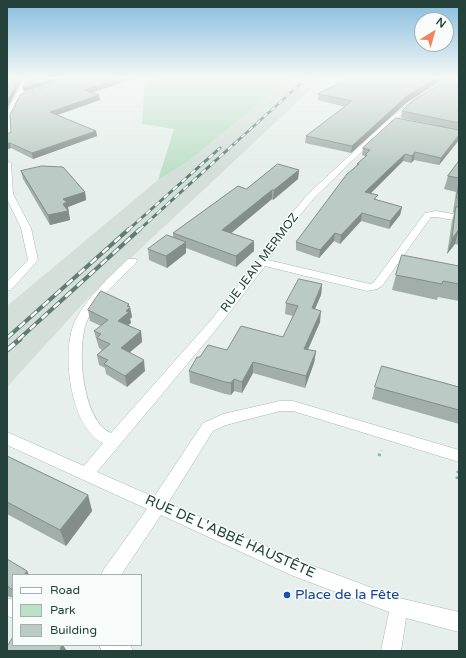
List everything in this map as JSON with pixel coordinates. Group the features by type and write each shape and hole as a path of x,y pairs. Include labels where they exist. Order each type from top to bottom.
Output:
{"street":[{"path":"7,137 7,119 12,108"},
{"name":"RUE JEAN MERMOZ","path":"87,474 113,441 215,323 262,262 282,231 312,196 394,121 406,108"},
{"path":"7,163 9,194 26,228 33,260 7,288"},
{"path":"262,262 367,288 373,287 378,284 428,216 436,214 459,218"},
{"path":"113,441 102,436 88,419 77,386 75,342 81,320 98,296 132,261"},
{"path":"111,574 158,506 165,492 208,426 223,420 280,406 293,406 459,456"},
{"name":"RUE DE L'ABBÉ HAUSTÊTE","path":"7,438 297,568 399,607 459,622"},
{"path":"391,651 399,607"},
{"path":"112,646 122,651"}],"shaded area":[{"path":"254,108 291,108 89,297 7,387 7,306 158,180 186,163"}],"green space":[{"path":"143,108 254,108 186,163 158,180 174,129 142,124"}],"building":[{"path":"14,108 62,108 50,112 96,131 32,153 7,143 7,134 11,132 10,115"},
{"path":"343,108 394,108 352,146 306,136"},
{"path":"406,108 459,108 459,123 402,111"},
{"path":"396,118 459,130 459,135 441,158 415,152 412,156 405,154 365,192 378,195 374,199 402,207 390,221 362,213 341,235 335,233 320,250 296,242 347,174 367,155 365,155 370,150 363,148"},
{"path":"459,161 459,178 448,176"},
{"path":"278,164 299,170 222,230 254,241 236,256 173,233 238,186 246,189"},
{"path":"42,166 63,167 85,192 63,199 67,202 63,204 68,211 48,215 21,171"},
{"path":"459,181 459,199 457,198"},
{"path":"456,207 459,207 459,229 452,239"},
{"path":"167,235 186,242 166,256 148,249"},
{"path":"402,255 459,266 459,284 443,281 442,284 396,275"},
{"path":"299,279 322,284 312,308 321,311 304,349 316,351 306,376 253,362 242,382 234,379 231,383 225,382 189,371 197,357 200,357 208,345 227,350 241,326 283,337 298,306 286,303"},
{"path":"101,291 129,304 127,306 130,307 126,311 129,312 118,321 141,331 121,348 144,360 125,376 104,364 108,360 97,355 110,344 97,338 101,334 94,331 108,320 88,310"},
{"path":"382,366 459,387 459,410 375,387"},
{"path":"7,456 88,495 60,530 7,502"},
{"path":"7,559 27,571 25,574 12,574 12,590 7,585"},
{"path":"12,639 12,646 62,646 60,649 64,651 7,651 7,647"}],"railway":[{"path":"234,144 274,108"},
{"path":"139,230 235,143"},
{"path":"128,230 220,148"},
{"path":"7,338 129,229"},
{"path":"18,340 140,229"},
{"path":"7,350 20,339"}],"place":[{"name":"Place de la Fête","path":"287,595"}]}
